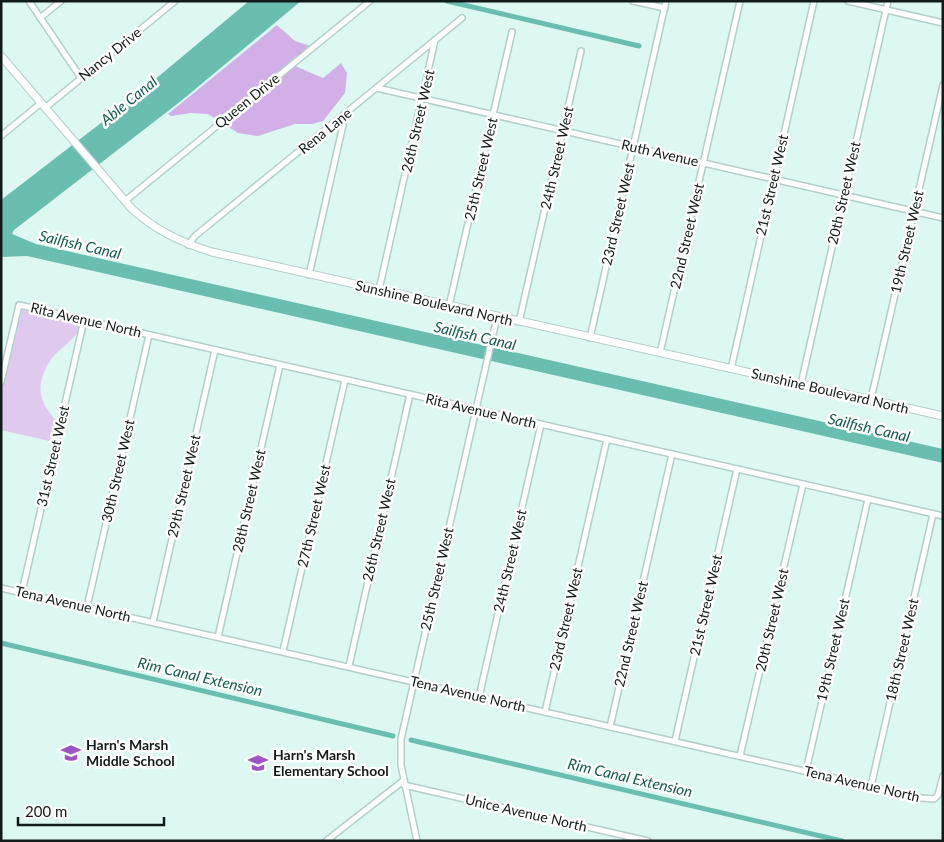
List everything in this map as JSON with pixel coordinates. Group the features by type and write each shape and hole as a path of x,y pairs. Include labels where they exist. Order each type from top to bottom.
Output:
{"street":[{"path":"29,1 81,78"},
{"path":"40,18 62,1"},
{"name":"Nancy Drive","path":"1,136 81,78 175,1"},
{"name":"Queen Drive","path":"125,201 370,1"},
{"path":"633,1 665,8"},
{"name":"23rd Street West","path":"590,338 666,1"},
{"name":"22nd Street West","path":"660,353 740,1"},
{"name":"21st Street West","path":"731,369 814,1"},
{"path":"848,1 943,23"},
{"name":"20th Street West","path":"801,384 888,1"},
{"name":"Rena Lane","path":"188,245 196,236 462,18"},
{"name":"25th Street West","path":"449,306 512,32"},
{"name":"26th Street West","path":"379,290 435,40"},
{"name":"24th Street West","path":"519,322 582,51"},
{"name":"Sunshine Boulevard North","path":"1,56 4,66 43,105 125,201 158,229 188,245 309,275 590,338 942,414"},
{"name":"19th Street West","path":"871,399 943,85"},
{"name":"Ruth Avenue","path":"377,88 943,218"},
{"path":"309,275 343,125 341,118"},
{"name":"Rita Avenue North","path":"1,382 19,305 943,516"},
{"name":"25th Street West","path":"417,841 400,758 401,739 497,317"},
{"name":"31st Street West","path":"22,592 84,320"},
{"name":"30th Street West","path":"87,607 149,335"},
{"name":"29th Street West","path":"152,622 215,350"},
{"name":"28th Street West","path":"218,637 280,365"},
{"name":"27th Street West","path":"283,651 346,380"},
{"name":"26th Street West","path":"349,666 410,394"},
{"name":"24th Street West","path":"479,697 541,424"},
{"name":"23rd Street West","path":"545,712 607,439"},
{"name":"22nd Street West","path":"610,727 672,454"},
{"name":"21st Street West","path":"675,741 737,469"},
{"name":"20th Street West","path":"740,756 803,484"},
{"name":"19th Street West","path":"806,771 868,499"},
{"name":"18th Street West","path":"871,786 933,514"},
{"name":"Tena Avenue North","path":"1,588 922,798 934,799 938,795 943,776"},
{"path":"326,841 404,783"},
{"name":"Unice Avenue North","path":"404,783 648,841"}],"shaded area":[{"path":"277,25 295,41 314,47 295,66 323,78 341,63 347,73 345,93 323,121 312,124 295,124 258,136 238,133 208,114 191,113 171,116 168,114"},
{"path":"22,310 85,320 77,334 52,358 43,374 41,382 42,398 45,405 62,426 58,443 1,430 1,383 4,383"}],"water":[{"name":"Able Canal","path":"249,1 301,1 181,101 14,230 12,234 36,244 943,449 943,463 27,256 1,257 1,200 123,106"}],"waterway":[{"path":"447,1 639,46"},
{"name":"Rim Canal Extension","path":"1,643 393,736"},
{"name":"Rim Canal Extension","path":"411,740 842,841"}],"place":[{"name":"Harn's Marsh Middle School","path":"71,753"},
{"name":"Harn's Marsh Elementary School","path":"258,763"}],"water label":[{"name":"Sailfish Canal","path":"80,245"},
{"name":"Sailfish Canal","path":"475,336"},
{"name":"Sailfish Canal","path":"869,428"}]}
